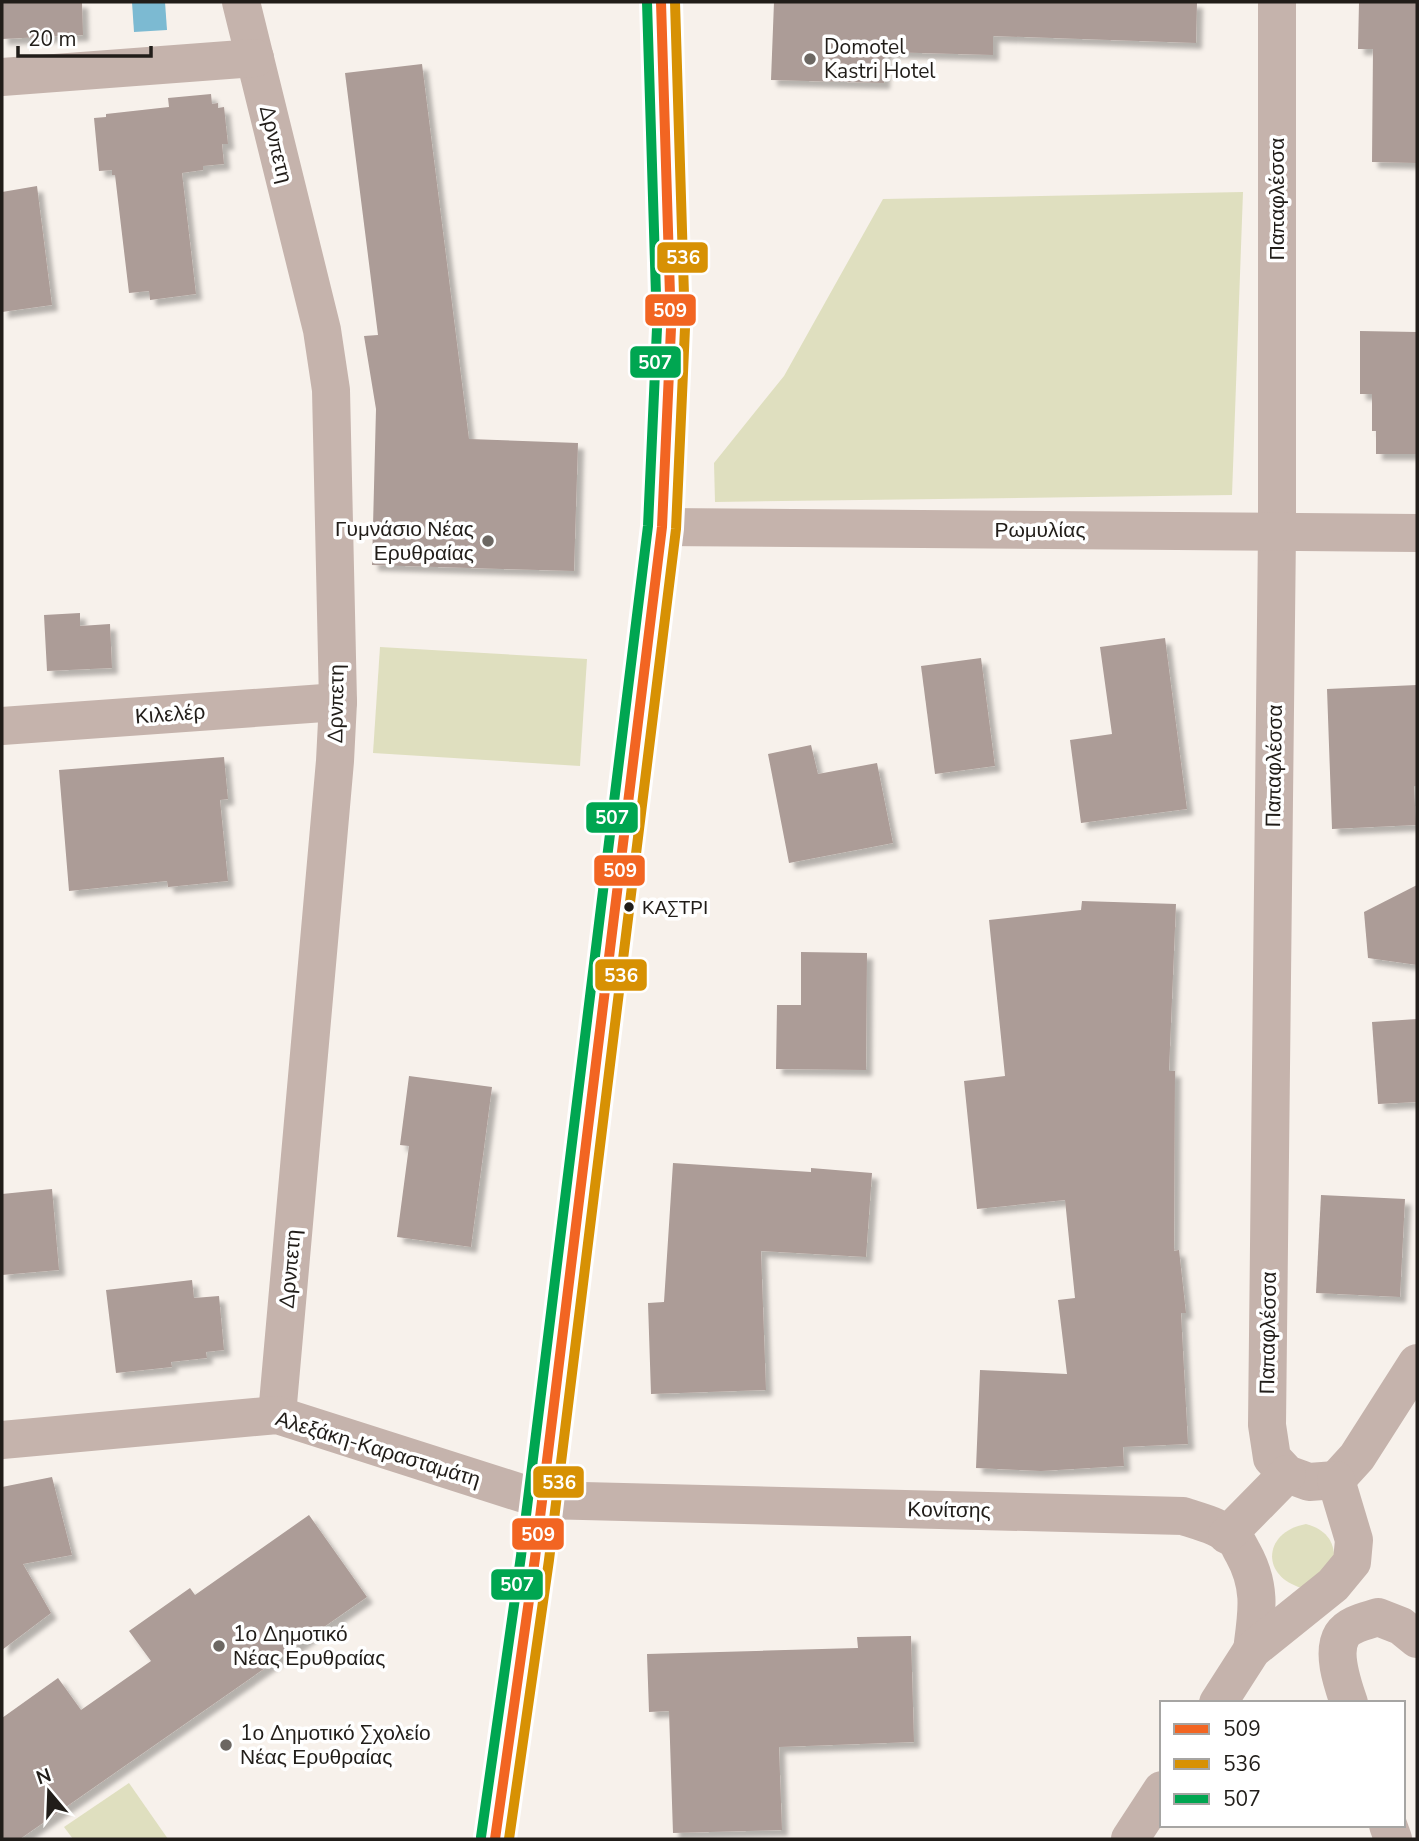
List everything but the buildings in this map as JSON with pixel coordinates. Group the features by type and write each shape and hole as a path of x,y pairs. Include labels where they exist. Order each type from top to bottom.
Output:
{"main road":[{"path":"495,1839 542,1500 662,527 671,328 661,2"}],"street":[{"name":"Δρνπετη","path":"241,2 322,330 331,390 338,702 335,761 277,1415"},
{"name":"Παπαφλέσσα","path":"1277,2 1277,531 1267,1425 1272,1458 1287,1474"},
{"path":"2,77 255,58"},
{"name":"Ρωμυλίας","path":"662,527 1417,533"},
{"name":"Κιλελέρ","path":"2,726 338,702"},
{"path":"1227,1535 1287,1474 1309,1482 1336,1480 1357,1457 1417,1363"},
{"name":"Αλεξάκη-Καρασταμάτη","path":"2,1440 277,1415 542,1500"},
{"path":"1219,1701 1252,1650 1325,1591 1352,1562 1354,1540 1336,1480"},
{"name":"Κονίτσης","path":"542,1500 1183,1516 1217,1527 1235,1540 1248,1562 1256,1583 1258,1604 1252,1650"},
{"path":"1325,1591 1354,1625"},
{"path":"1347,1698 1337,1652 1342,1634 1354,1625 1377,1617 1401,1626 1417,1639"},
{"path":"1130,1839 1160,1793"}],"green space":[{"path":"1243,192 1232,495 715,502 714,463 784,376 883,199"},
{"path":"380,647 587,659 580,766 373,753"},
{"path":"1306,1524 1320,1530 1329,1538 1334,1565 1302,1588 1288,1582 1279,1574 1273,1565 1272,1554 1281,1536"},
{"path":"129,1783 168,1839 73,1839 64,1827"}],"water":[{"path":"132,2 165,2 167,30 134,32"}],"transit line":[{"name":"507","path":"481,1837 521,1556 648,526 657,328 647,2"},
{"name":"509","path":"495,1839 535,1558 662,527 671,328 661,2"},
{"name":"536","path":"509,1839 549,1560 676,529 685,328 675,2"}],"place":[{"name":"Domotel Kastri Hotel","path":"810,59"},
{"name":"Γυμνάσιο Νέας Ερυθραίας","path":"488,541"},
{"name":"ΚΑΣΤΡΙ","path":"629,907"},
{"name":"1ο Δημοτικό Νέας Ερυθραίας","path":"219,1646"},
{"name":"1ο Δημοτικό Σχολείο Νέας Ερυθραίας","path":"226,1745"}]}
